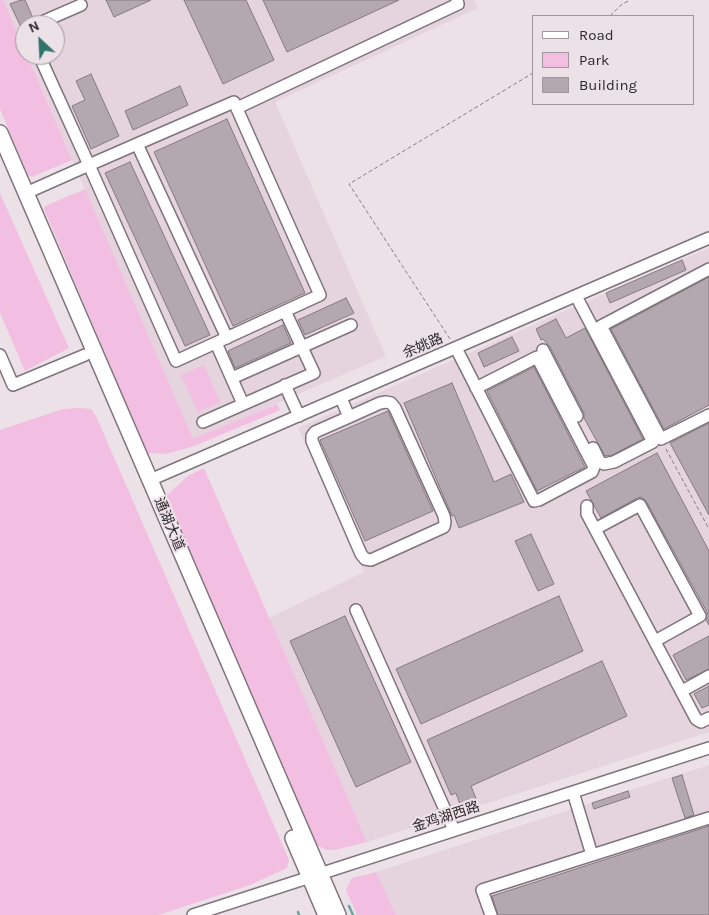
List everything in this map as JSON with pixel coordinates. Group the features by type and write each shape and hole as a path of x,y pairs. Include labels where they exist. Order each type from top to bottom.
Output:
{"main road":[{"name":"通湖大道","path":"0,134 150,480 315,875 326,915"},
{"name":"通湖大道","path":"0,160 315,875 338,915"}],"street":[{"path":"237,108 458,4 457,0"},
{"path":"58,15 81,5"},
{"path":"26,193 89,166 234,102 320,295 176,360 89,166 44,65"},
{"path":"137,144 222,340 232,378 243,404"},
{"name":"余姚路","path":"150,480 709,238"},
{"path":"709,268 601,326 661,439 709,415"},
{"path":"543,350 600,462 604,464 614,462 653,442 576,296"},
{"path":"203,422 314,373 285,311"},
{"path":"232,378 351,325"},
{"path":"456,348 476,388 534,500 539,500 592,472 594,468 592,463 537,357 476,388"},
{"path":"0,355 13,385 85,355"},
{"path":"285,385 299,416"},
{"path":"341,398 349,417"},
{"path":"380,403 391,403 444,516 444,527 371,560 365,559 361,554 312,442 312,436 315,432 349,417 380,403"},
{"path":"594,529 640,505 700,616 655,641"},
{"path":"587,506 586,511 594,529 698,722 709,718"},
{"path":"356,610 454,830"},
{"path":"682,691 709,676"},
{"name":"金鸡湖西路","path":"193,915 709,748"},
{"path":"573,792 592,855"},
{"path":"491,915 482,890 709,818"}],"path":[{"path":"611,15 621,5 630,0"},
{"path":"456,348 349,184 532,73"},
{"path":"661,439 709,529"}],"shaded area":[{"path":"3,0 474,0 478,8 275,102 386,356 193,440 31,65 65,65 65,15 15,15 15,27"},
{"path":"709,248 709,732 367,842 269,618 364,572 298,428"},
{"path":"709,765 709,915 396,915 376,872"}],"green space":[{"path":"0,0 3,0 15,27 15,65 31,65 72,160 32,177 28,175 0,109"},
{"path":"85,189 193,439 277,404 280,410 194,446 166,454 147,453 44,209 45,206"},
{"path":"0,193 69,348 25,371 0,313"},
{"path":"204,365 220,402 198,412 181,375"},
{"path":"63,409 91,409 96,416 289,860 287,868 250,885 158,915 0,915 0,430"},
{"path":"204,468 367,842 335,850 326,850 317,845 312,837 166,496 188,476"},
{"path":"376,872 396,915 357,915 346,890 352,878"}],"building":[{"path":"25,0 32,15 15,15 10,4"},
{"path":"106,0 151,0 114,17"},
{"path":"184,0 246,0 274,60 223,84"},
{"path":"263,0 399,0 287,52"},
{"path":"91,74 119,136 91,149 72,106 85,100 76,81"},
{"path":"180,86 188,105 133,130 125,111"},
{"path":"227,119 305,293 233,326 154,152"},
{"path":"130,162 210,335 185,346 105,173"},
{"path":"682,260 686,270 610,303 606,293"},
{"path":"709,277 709,405 664,429 611,329"},
{"path":"346,298 354,313 305,335 298,320"},
{"path":"556,319 566,338 585,328 643,439 612,455 605,456 584,418 584,413 550,347 543,339 541,340 536,329"},
{"path":"283,325 291,343 235,368 228,351"},
{"path":"512,337 519,351 484,367 478,353"},
{"path":"534,367 585,467 537,491 487,391"},
{"path":"452,383 494,482 511,474 524,502 459,528 454,515 452,516 404,403"},
{"path":"388,411 433,511 365,541 320,440"},
{"path":"709,423 709,515 670,443"},
{"path":"657,453 709,551 709,625 706,620 707,612 646,501 641,497 637,498 601,518 586,491"},
{"path":"531,534 554,584 538,591 515,541"},
{"path":"559,596 583,651 421,724 396,669"},
{"path":"345,616 411,762 356,787 290,641"},
{"path":"709,636 709,669 686,680 673,655"},
{"path":"602,661 627,716 471,786 477,801 461,807 456,793 451,795 427,740"},
{"path":"709,686 709,705 702,708 694,694"},
{"path":"682,775 694,815 685,818 672,778"},
{"path":"628,791 630,797 594,809 592,803"},
{"path":"709,826 709,915 498,915 492,896"}],"waterway":[{"path":"349,906 353,915"}]}
